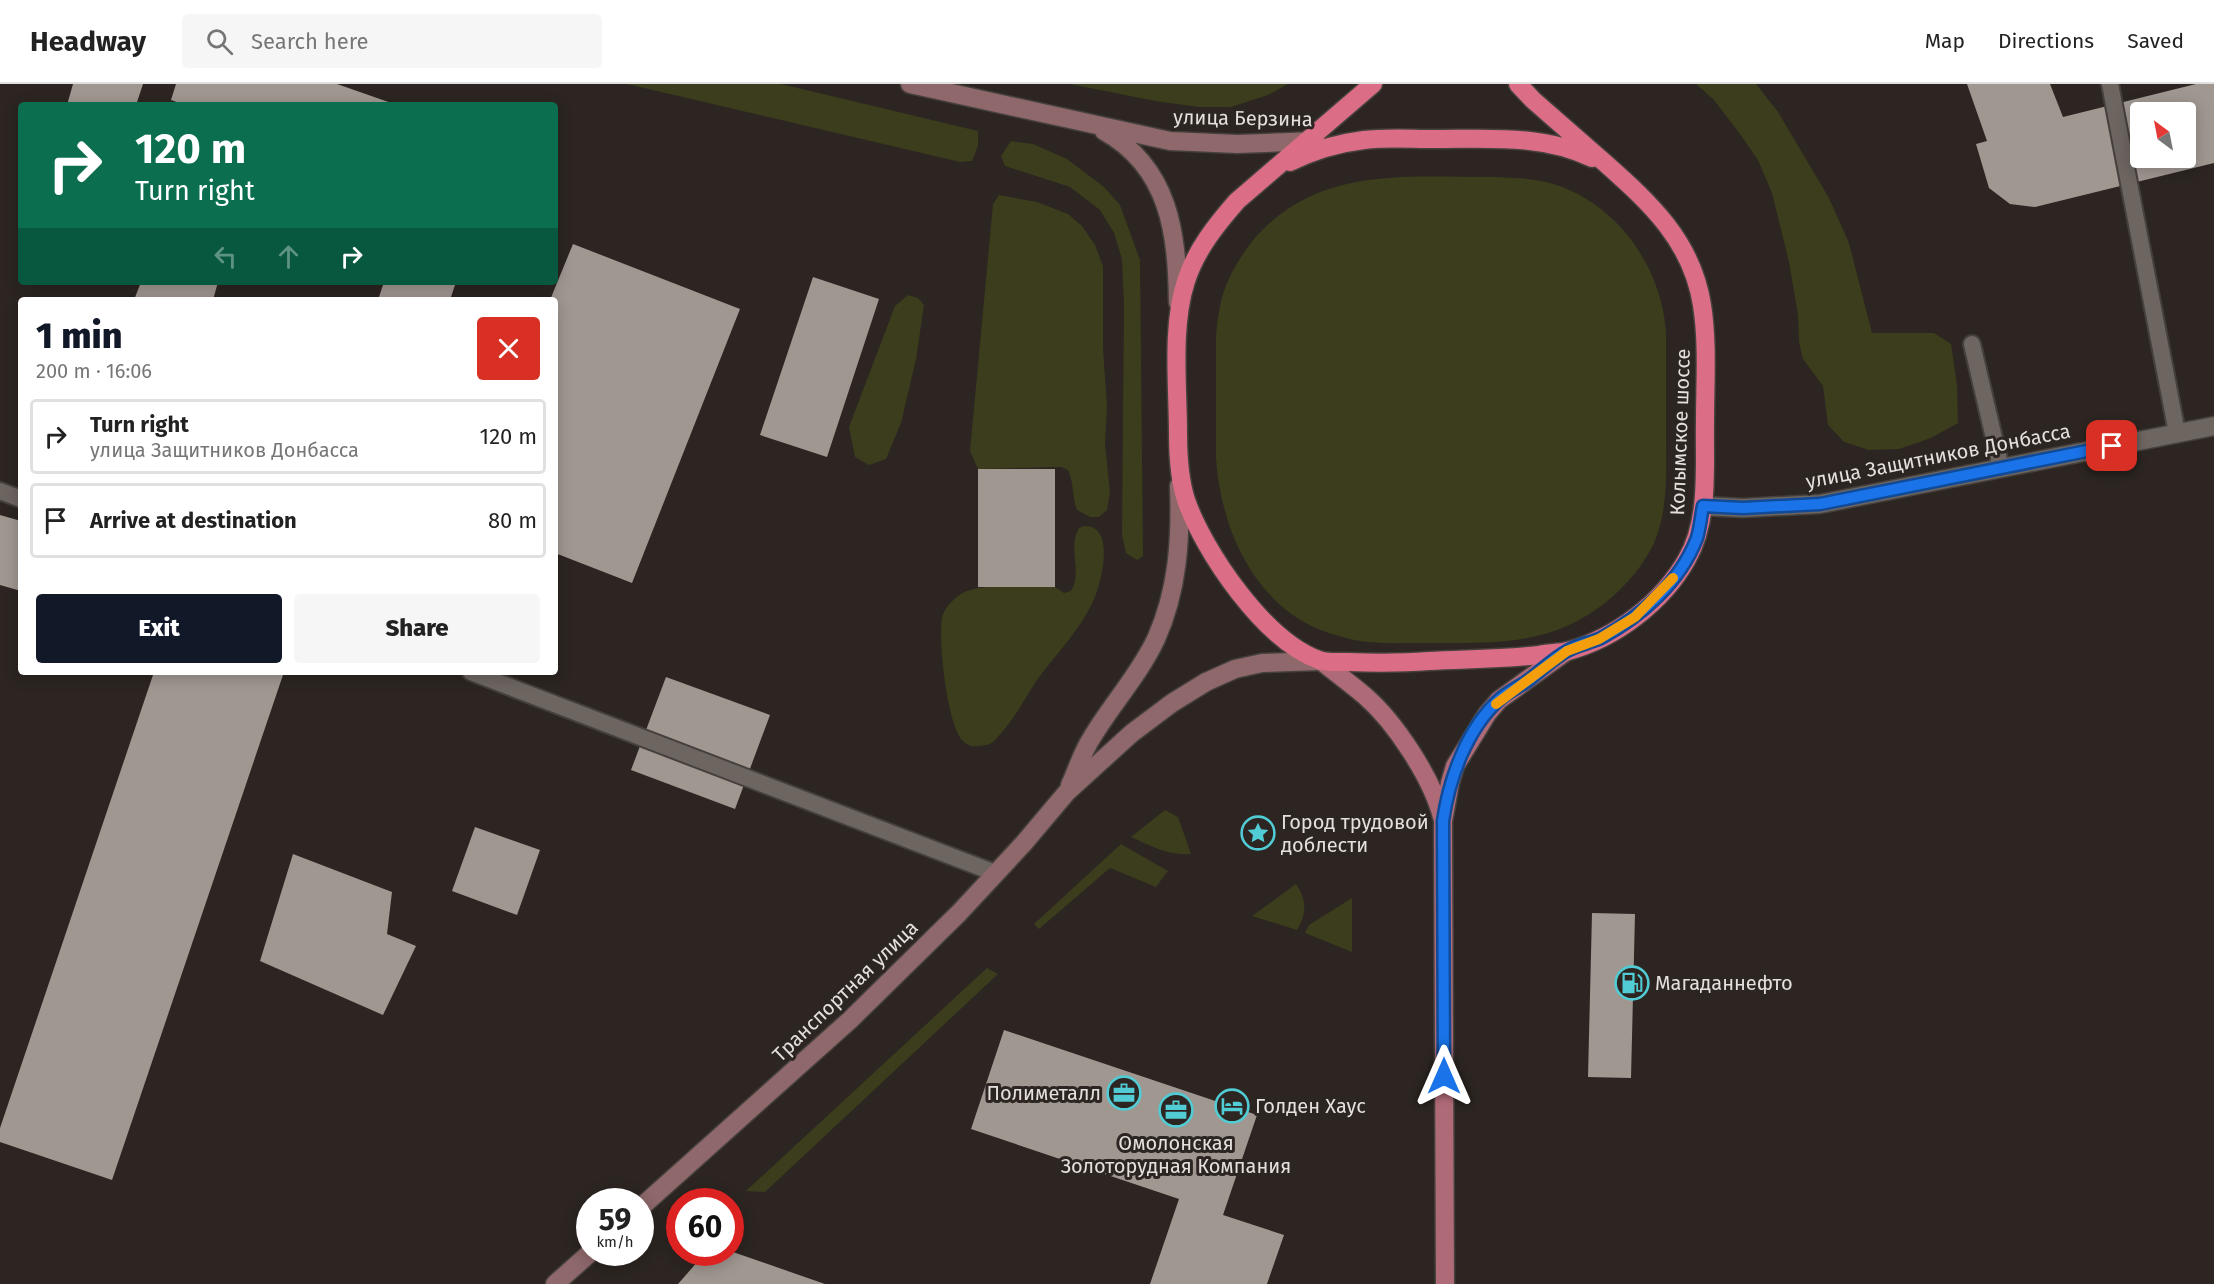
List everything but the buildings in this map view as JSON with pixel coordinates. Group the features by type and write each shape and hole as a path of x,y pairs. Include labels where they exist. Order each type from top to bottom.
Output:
{"highway":[{"name":"Колымское шоссе","path":"1373,84 1256,184 1219,221 1195,260 1186,282 1178,330 1178,459 1182,484 1190,508 1220,568 1254,609 1286,641 1321,661 1396,663 1523,656 1567,651 1599,639 1635,617 1651,603 1688,558 1698,535 1703,506 1705,329 1702,301 1694,274 1670,227 1637,190 1533,100 1518,84"},
{"name":"Колымское шоссе","path":"1256,184 1275,170 1308,154 1365,140 1528,140 1577,151 1600,162 1621,177"}],"main road":[{"name":"улица Берзина","path":"910,84 1182,142 1238,144 1365,140"},
{"name":"улица Берзина","path":"1086,123 1117,139 1131,150 1142,162 1164,199 1176,245 1178,330"},
{"name":"Транспортная улица","path":"1066,792 1090,740 1155,641 1166,615 1178,563 1180,526 1178,459"},
{"name":"Колымское шоссе","path":"1445,1284 1443,821 1450,783 1455,766 1487,714 1499,700 1567,651"},
{"name":"Транспортная улица","path":"654,1195 850,1020 959,913 1066,792 1132,733 1172,703 1206,682 1235,669 1262,663 1321,661"},
{"name":"Колымское шоссе","path":"1321,661 1366,696 1397,733 1434,790 1443,821"},
{"path":"555,1284 576,1265"}],"street":[{"name":"улица Защитников Донбасса","path":"1703,506 1743,508 1820,504 2214,426"}],"lane":[{"path":"2110,84 2177,433"},
{"path":"1972,344 2001,468"},
{"path":"0,491 18,498"},
{"path":"479,675 995,873"}],"green space":[{"path":"627,84 781,84 978,131 978,146 972,161 960,162"},
{"path":"1070,84 1288,84 1268,95 1231,107 1199,107 1155,101"},
{"path":"1696,84 1756,84 1778,112 1829,198 1849,243 1872,333 1934,333 1951,344 1957,385 1958,423 1931,438 1899,449 1869,450 1844,442 1828,425 1823,386 1803,359 1789,262 1772,193 1758,160 1740,134 1714,100"},
{"path":"1011,141 1033,144 1067,159 1104,187 1120,205 1140,260 1143,556 1137,560 1126,553 1122,535 1124,305 1122,259 1114,233 1100,210 1070,187 1005,166 1001,156"},
{"path":"1395,177 1492,177 1547,182 1586,199 1605,212 1621,228 1647,265 1663,308 1666,331 1666,488 1659,530 1647,556 1618,592 1580,619 1550,632 1497,642 1392,643 1360,641 1325,632 1286,610 1257,579 1236,542 1222,501 1216,458 1216,334 1227,283 1242,255 1254,239 1279,215 1306,199 1334,187"},
{"path":"999,195 1037,202 1068,214 1082,226 1095,245 1103,266 1103,349 1107,406 1105,444 1110,492 1107,510 1099,517 1090,517 1077,510 1068,470 1061,467 978,469 970,451 993,204"},
{"path":"908,295 918,298 924,305 916,359 901,423 886,459 869,465 855,457 849,427 895,306"},
{"path":"1084,526 1094,528 1100,534 1104,553 1101,576 1091,606 1037,680 1013,719 993,742 975,746 967,744 957,732 948,701 941,644 942,618 945,611 961,594 980,588 1055,587 1064,593 1071,591 1076,575 1074,543 1079,528"},
{"path":"1165,810 1178,817 1191,854 1168,852 1131,837"},
{"path":"1121,844 1168,871 1156,887 1110,868 1039,929 1034,924"},
{"path":"1296,884 1304,901 1303,918 1297,930 1252,916"},
{"path":"1352,898 1352,952 1305,933 1309,925"},
{"path":"987,968 998,974 765,1192 746,1191"}],"slow traffic":[{"path":"1496,704 1567,651 1599,639 1635,617 1673,578"}],"place":[{"name":"Город трудовой доблести","path":"1258,833"},
{"name":"Магаданнефто","path":"1632,983"},
{"name":"Полиметалл","path":"1124,1093"},
{"name":"Голден Хаус","path":"1232,1106"},
{"name":"Омолонская Золоторудная Компания","path":"1176,1110"}],"route":[{"path":"1444,1076 1443,821 1455,766 1469,740 1499,700 1567,651 1599,639 1635,617 1651,603 1688,558 1698,535 1703,506 1743,508 1820,504 2112,446"}]}
